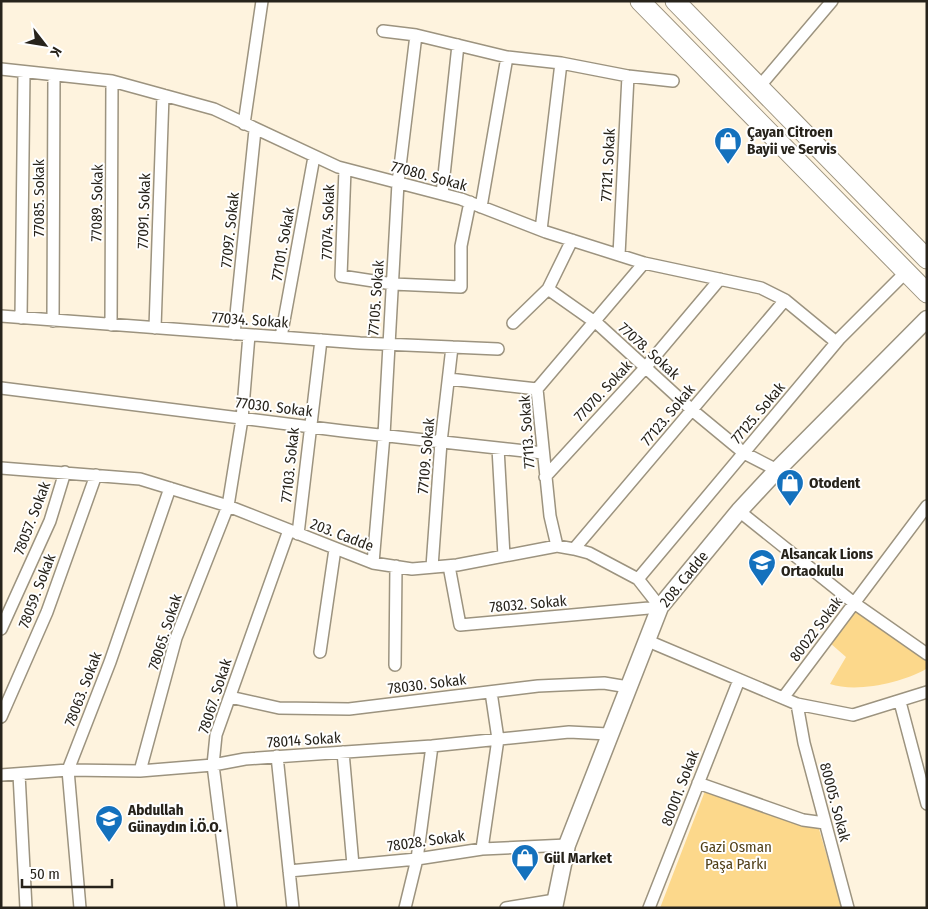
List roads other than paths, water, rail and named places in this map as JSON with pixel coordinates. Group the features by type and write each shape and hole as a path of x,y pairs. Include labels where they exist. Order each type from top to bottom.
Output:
{"main road":[{"path":"640,1 927,293"},
{"path":"677,2 927,259"}],"street":[{"name":"77097. Sokak","path":"234,334 262,1"},
{"path":"759,87 832,1"},
{"path":"383,31 416,36 507,57 561,63 628,76 673,81"},
{"name":"77105. Sokak","path":"374,563 384,435 398,183 416,36"},
{"path":"442,194 458,45"},
{"path":"476,205 507,57"},
{"path":"541,230 561,63"},
{"name":"77080. Sokak","path":"1,69 112,81 214,109 345,169 442,194 541,230 644,263 761,288 785,300 836,342"},
{"path":"21,318 24,72"},
{"name":"77085. Sokak","path":"53,321 54,75"},
{"name":"77121. Sokak","path":"619,255 628,76"},
{"name":"77089. Sokak","path":"111,325 112,81"},
{"name":"77091. Sokak","path":"155,328 163,95"},
{"name":"77101. Sokak","path":"281,337 314,156"},
{"name":"77074. Sokak","path":"345,169 341,276 393,284 461,287 462,246 476,205"},
{"path":"513,323 548,289 572,240"},
{"name":"77113. Sokak","path":"557,546 543,453 537,389 644,263"},
{"name":"77125. Sokak","path":"638,578 836,342 906,272"},
{"name":"77070. Sokak","path":"546,476 645,368 720,279"},
{"name":"77078. Sokak","path":"548,289 593,321 692,410 744,453 777,470"},
{"name":"77123. Sokak","path":"574,549 785,300"},
{"name":"77034. Sokak","path":"1,316 321,340 498,350"},
{"name":"208. Cadde","path":"555,904 567,845 608,734 648,641 660,607 739,511 777,470 927,319"},
{"path":"228,506 242,419 249,335"},
{"name":"77103. Sokak","path":"293,532 321,340"},
{"name":"77109. Sokak","path":"432,567 441,442 452,347"},
{"path":"448,379 537,389"},
{"name":"77030. Sokak","path":"1,388 242,419 543,453"},
{"path":"498,448 504,556"},
{"name":"203. Cadde","path":"1,468 140,478 228,506 374,563 412,569 448,566 557,546 574,549 589,553 638,578 660,607"},
{"name":"78057. Sokak","path":"1,629 50,521 65,472"},
{"name":"78059. Sokak","path":"1,717 47,612 96,475"},
{"name":"78063. Sokak","path":"80,908 68,770 110,662 170,488"},
{"name":"78065. Sokak","path":"140,772 176,638 228,506"},
{"name":"80022 Sokak","path":"782,698 927,506"},
{"path":"739,511 854,603 927,654"},
{"name":"78067. Sokak","path":"231,908 213,765 216,734 293,532"},
{"path":"320,652 335,549"},
{"path":"395,664 396,566"},
{"name":"78032. Sokak","path":"448,566 460,625 660,607"},
{"path":"648,641 796,704 852,715 900,702 927,692"},
{"name":"80001. Sokak","path":"649,908 739,680"},
{"name":"78030. Sokak","path":"230,697 279,708 349,709 538,686 604,683 628,687"},
{"path":"482,848 498,739 490,692"},
{"path":"900,702 927,804"},
{"name":"80005. Sokak","path":"796,704 804,743 848,908"},
{"name":"78014 Sokak","path":"1,775 68,770 140,772 213,765 277,756 432,746 569,732 608,734"},
{"path":"405,908 417,859 432,746"},
{"path":"343,752 353,865"},
{"path":"277,756 293,908"},
{"path":"19,774 26,908"},
{"path":"698,783 804,820 825,824"},
{"name":"78028. Sokak","path":"289,871 417,859 482,848 567,845"},
{"path":"506,908 555,904"}],"place":[{"name":"Çayan Citroen Bayii ve Servis","path":"728,165"},
{"name":"Otodent","path":"790,507"},
{"name":"Alsancak Lions Ortaokulu","path":"762,587"},
{"name":"Abdullah Günaydın İ.Ö.O.","path":"109,843"},
{"name":"Gül Market","path":"525,882"}],"park label":[{"name":"Gazi Osman Paşa Parkı","path":"736,856"}]}
